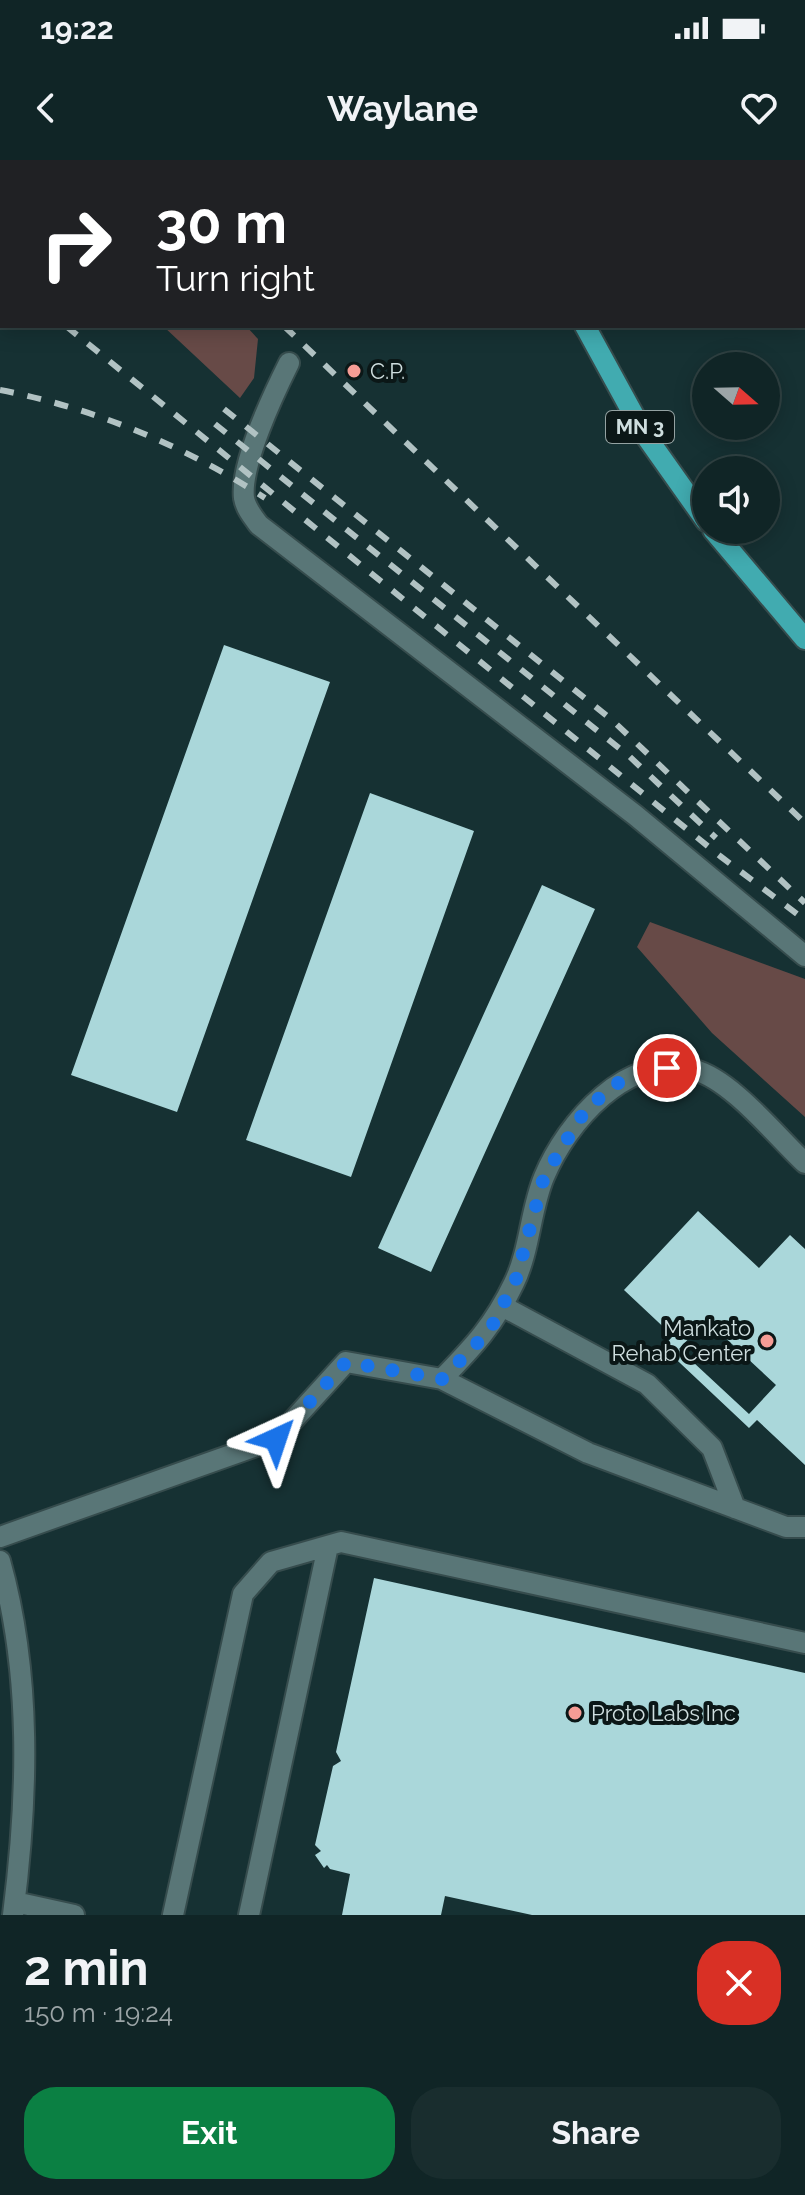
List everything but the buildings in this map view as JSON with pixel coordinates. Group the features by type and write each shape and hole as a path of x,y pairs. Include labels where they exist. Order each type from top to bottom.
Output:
{"main road":[{"name":"MN 3","path":"586,328 643,432 692,501"},
{"path":"725,544 805,639"}],"street":[{"path":"289,363 264,416 245,485 246,507 259,525 635,815 805,956"},
{"path":"442,1379 490,1330 516,1279 544,1177 586,1109 623,1079 667,1068 695,1070 727,1088 805,1163"},
{"path":"502,1306 647,1384 712,1448 735,1508"},
{"path":"0,1537 276,1439 346,1362 442,1379 588,1453 786,1527 805,1527"},
{"path":"173,1915 243,1594 271,1562 341,1542 805,1643"},
{"path":"249,1915 328,1546"},
{"path":"0,1561 10,1595 22,1691 21,1852 14,1909 74,1915"}],"shaded area":[{"path":"165,328 248,328 258,339 254,378 240,398"},
{"path":"650,922 805,979 805,1117 712,1033 637,947"}],"railway":[{"path":"68,328 720,856 805,920"},
{"path":"286,328 805,823"},
{"path":"0,390 70,407 138,431 203,462 265,498"},
{"path":"224,409 612,720 805,903"},
{"path":"215,424 629,756 716,838"}],"place":[{"name":"C.P.","path":"354,371"},
{"name":"Mankato Rehab Center","path":"767,1341"},
{"name":"Proto Labs Inc","path":"575,1713"}],"route":[{"path":"276,1439 346,1362 442,1379 490,1330 516,1279 544,1177 586,1109 623,1079 667,1068"}]}
